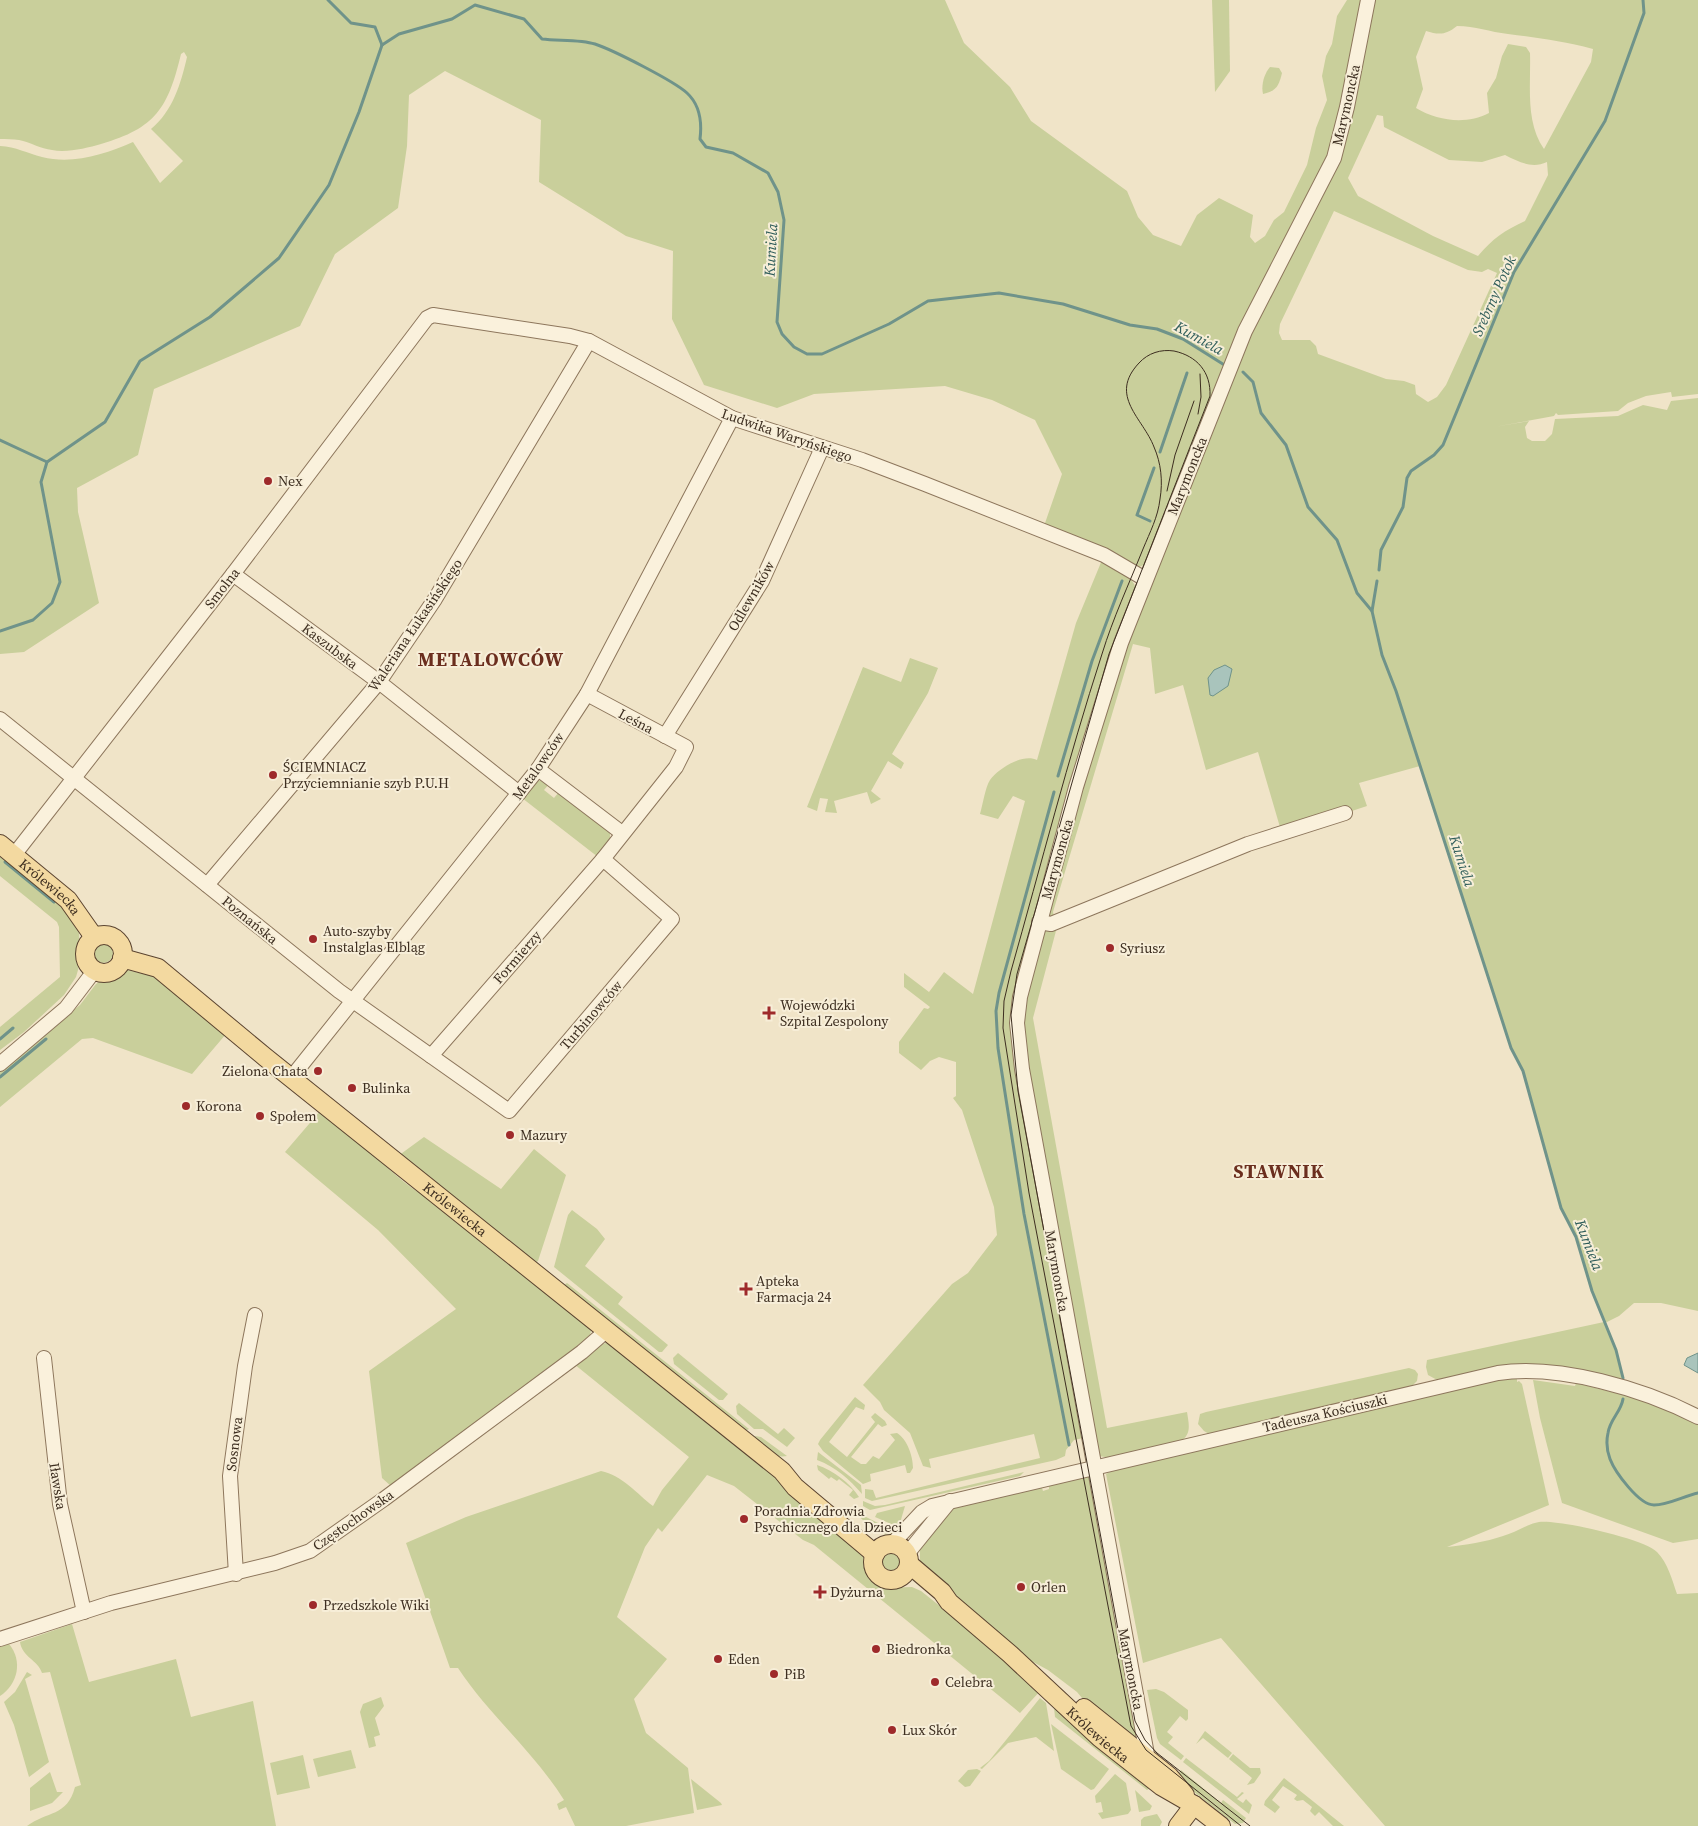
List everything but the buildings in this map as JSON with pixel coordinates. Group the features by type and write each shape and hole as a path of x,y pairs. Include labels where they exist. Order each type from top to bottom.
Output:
{"main road":[{"name":"Królewiecka","path":"0,844 68,900 94,937"},
{"path":"108,935 115,938 120,944 122,958 111,971 100,972 87,964 84,954 87,944 94,937 108,935"},
{"name":"Królewiecka","path":"122,958 158,968 291,1078 606,1331 782,1471 798,1476 884,1548"},
{"path":"901,1547 906,1565 890,1580 878,1574 874,1567 884,1548 901,1547"},
{"name":"Królewiecka","path":"906,1565 937,1598 950,1602 1010,1654 1100,1738 1161,1786 1194,1805 1221,1826"},
{"name":"Królewiecka","path":"1010,1654 1044,1675 1169,1776 1194,1805"},
{"path":"1178,1826 1194,1805"}],"street":[{"name":"Marymoncka","path":"1148,1760 1051,1240 1018,1040 1020,996 1039,922 1103,698 1145,579 1245,331 1334,158 1347,107 1368,0"},
{"name":"Ludwika Waryńskiego","path":"427,318 437,314 570,336 589,341 732,418 862,460 1104,555 1145,579"},
{"name":"Smolna","path":"14,855 233,574 427,318"},
{"name":"Waleriana Łukasińskiego","path":"207,885 379,682 435,599 589,341"},
{"name":"Metalowców","path":"291,1078 538,769 587,694 732,418"},
{"name":"Odlewników","path":"665,736 762,581 822,448"},
{"name":"Kaszubska","path":"233,574 379,682 519,794"},
{"name":"Leśna","path":"587,694 686,747 676,767 622,834"},
{"name":"Poznańska","path":"0,719 353,1001 509,1111"},
{"path":"538,769 622,834 603,859"},
{"path":"1039,922 1051,924 1248,844 1345,813"},
{"name":"Turbinowców","path":"509,1111 672,919 603,859"},
{"name":"Formierzy","path":"431,1056 603,859"},
{"path":"0,1064 66,1008 94,970"},
{"name":"Sosnowa","path":"236,1574 230,1476 242,1385 255,1315"},
{"name":"Częstochowska","path":"0,1639 84,1612 296,1558 329,1539 575,1357 606,1331"},
{"name":"Iławska","path":"44,1358 58,1488 84,1612"},
{"name":"Tadeusza Kościuszki","path":"884,1548 922,1512 932,1506 1498,1373 1524,1371 1551,1372 1666,1401 1698,1416"},
{"path":"906,1565 950,1501"}],"green space":[{"path":"0,0 945,0 964,43 1010,87 1031,121 1127,191 1138,217 1153,235 1181,246 1197,215 1219,198 1253,215 1250,237 1255,243 1265,236 1274,220 1284,212 1307,165 1316,128 1327,100 1322,76 1326,56 1332,44 1337,16 1347,0 1698,0 1698,394 1672,397 1671,392 1646,396 1628,403 1618,411 1558,415 1556,413 1554,416 1494,427 1529,421 1525,427 1527,438 1532,441 1545,441 1552,434 1555,419 1618,416 1643,405 1667,410 1671,401 1698,398 1698,1311 1661,1303 1634,1303 1619,1316 1605,1323 1616,1350 1623,1382 1583,1373 1439,1381 1428,1375 1427,1360 1604,1322 1592,1291 1576,1237 1561,1208 1523,1071 1511,1048 1420,766 1359,783 1367,806 1282,834 1258,752 1206,770 1183,685 1155,694 1150,648 1133,644 1053,912 1057,927 1033,1018 1107,1428 1187,1412 1189,1429 1186,1436 1179,1442 1111,1458 1099,1456 1033,1107 1022,1024 1033,962 1146,564 1137,568 1044,526 1062,474 1035,420 992,400 945,386 814,394 777,408 704,385 672,319 673,251 626,236 539,182 541,120 445,71 409,95 407,146 398,208 335,254 300,326 154,389 138,455 77,488 78,512 99,603 24,652 0,654 0,146 42,157 65,160 89,157 133,142 160,183 183,161 151,129 165,114 175,96 187,57 184,52 181,54 171,89 157,113 147,123 120,138 90,147 64,151 48,149 19,140 0,139","holes":["1457,26 1550,40 1593,49 1591,62 1544,149 1538,138 1531,115 1530,53 1526,47 1508,44 1502,56 1496,78 1487,93 1489,113 1471,119 1452,120 1433,116 1416,108 1423,89 1416,57 1426,31 1442,33","1377,115 1383,116 1384,127 1449,160 1482,162 1505,155 1531,165 1547,162 1548,175 1525,221 1499,235 1478,256 1433,236 1358,196 1348,178","1334,211 1468,270 1482,272 1488,269 1497,273 1446,385 1437,397 1428,402 1416,394 1415,385 1404,381 1386,379 1318,354 1316,346 1310,340 1282,340 1279,333 1280,324"]},
{"path":"1212,0 1229,0 1230,71 1215,92"},
{"path":"1270,67 1279,68 1282,73 1280,81 1277,87 1263,94 1262,87"},
{"path":"1102,560 1127,576 1136,589 1017,988 1083,1438 1074,1440 1066,1450 1065,1456 1056,1460 872,1501 865,1498 865,1489 873,1490 876,1498 1040,1458 1034,1434 929,1459 931,1468 923,1466 910,1433 884,1410 880,1402 863,1385 952,1284 968,1273 997,1235 994,1207 962,1110 953,1098 956,1096 956,1062 939,1057 930,1061 921,1070 899,1053 899,1042 924,1008 928,1009 930,1007 904,987 904,973 929,992 944,972 973,994 1025,801 1013,796 998,819 980,814 985,792 988,783 994,775 1005,767 1025,758 1037,760 1076,623"},
{"path":"910,658 938,668 928,693 892,754 904,763 901,769 888,761 871,791 881,799 871,804 867,792 834,801 837,813 825,812 828,799 820,798 817,811 807,807 863,667 901,682"},
{"path":"542,780 549,784 544,790 554,798 559,792 610,831 610,840 598,857 522,798 537,781"},
{"path":"0,851 53,894 71,918 79,933 80,963 76,977 64,995 24,1032 0,1050 0,1027 60,977 59,927 57,922 0,876"},
{"path":"99,943 107,943 113,949 113,957 107,963 99,963 93,957 93,949"},
{"path":"127,970 160,978 226,1034 192,1074 93,1038 82,1039 0,1107 0,1070 80,1005 96,984"},
{"path":"321,1110 356,1138 414,1190 435,1202 591,1329 590,1337 392,1487 382,1478 369,1371 456,1309 378,1230 285,1152"},
{"path":"424,1137 501,1189 534,1149 566,1175 538,1261 535,1263 398,1156"},
{"path":"572,1210 597,1229 605,1239 585,1266 623,1297 618,1304 668,1345 662,1352 659,1352 554,1267 568,1215"},
{"path":"567,1283 749,1429 743,1432 561,1287"},
{"path":"611,1344 815,1507 865,1556 867,1572 874,1583 884,1588 912,1587 921,1591 1054,1697 1152,1787 1147,1790 1055,1717 1053,1699 1041,1690 1020,1713 814,1545 803,1540 734,1486 707,1475 662,1532 658,1528 645,1547 617,1617 667,1659 634,1699 646,1733 688,1768 694,1813 626,1826 575,1826 566,1807 559,1810 557,1804 564,1800 552,1782 483,1702 458,1668 450,1668 406,1543 466,1517 601,1471 616,1476 653,1506 662,1490 689,1457 574,1364 599,1345"},
{"path":"678,1353 728,1394 723,1400 719,1400 674,1364 673,1358"},
{"path":"1409,1368 1415,1370 1418,1374 1417,1381 1412,1386 1211,1435 1198,1424 1200,1414 1206,1412"},
{"path":"1517,1378 1517,1382 1519,1381 1522,1384 1549,1505 1447,1547 1496,1538 1539,1522 1581,1527 1636,1541 1649,1547 1657,1552 1664,1561 1677,1594 1698,1593 1698,1826 1385,1826 1221,1638 1143,1663 1106,1474 1114,1470 1489,1381"},
{"path":"1533,1380 1575,1386 1576,1383 1639,1399 1698,1423 1698,1539 1673,1543 1562,1503 1540,1418"},
{"path":"855,1397 865,1405 864,1410 856,1407 829,1442 847,1457 875,1422 871,1417 875,1413 887,1425 882,1427 878,1424 851,1457 861,1464 866,1464 873,1456 879,1459 895,1440 890,1434 897,1433 904,1439 911,1453 913,1468 910,1473 907,1473 905,1465 870,1474 871,1481 863,1484 823,1451 818,1444 820,1440"},
{"path":"739,1403 778,1434 784,1428 795,1438 787,1447 763,1429 754,1429 737,1414 736,1406"},
{"path":"755,1436 761,1437 787,1456 777,1456 768,1452 752,1439"},
{"path":"818,1452 861,1485 862,1494 842,1474 817,1460"},
{"path":"817,1465 841,1478 851,1487 859,1497 854,1499 849,1495 853,1490 839,1479 837,1481 831,1477 829,1479 818,1470"},
{"path":"1024,1472 1020,1476 870,1510 863,1506 863,1501 875,1506 885,1505"},
{"path":"1083,1475 1089,1476 1143,1745 1092,1710 1077,1692 1048,1670 1022,1656 987,1628 964,1603 927,1574 920,1562 920,1548 953,1508 958,1505 1035,1486 1036,1489 1042,1488 1043,1491 1049,1489 1049,1486 1068,1481 1067,1478"},
{"path":"905,1506 900,1523 896,1526 875,1517 877,1513"},
{"path":"860,1514 898,1533 886,1535 876,1531 859,1516"},
{"path":"891,1553 897,1556 900,1562 897,1568 891,1571 885,1568 882,1562 885,1556"},
{"path":"72,1624 89,1682 176,1659 191,1717 253,1701 276,1826 27,1826 62,1809 67,1804 75,1787 81,1785 50,1672 42,1673 21,1647 20,1642"},
{"path":"9,1644 16,1658 16,1672 11,1685 0,1696 0,1647"},
{"path":"27,1672 32,1675 25,1679 49,1762 29,1777 14,1725 4,1702 15,1692"},
{"path":"1156,1689 1164,1692 1188,1710 1188,1719 1186,1721 1180,1716 1167,1732 1173,1737 1168,1743 1184,1756 1181,1760 1160,1744 1157,1738 1147,1690"},
{"path":"381,1697 384,1706 375,1718 380,1735 374,1737 376,1746 369,1748 360,1712 363,1704"},
{"path":"1040,1698 1046,1703 1054,1751 1036,1737 1008,1743 982,1769 980,1768 989,1761"},
{"path":"1051,1724 1109,1769 1094,1789 1091,1790 1061,1769"},
{"path":"1205,1731 1232,1753 1228,1758 1203,1738 1196,1744"},
{"path":"351,1750 356,1768 318,1777 313,1759"},
{"path":"1233,1754 1250,1768 1260,1768 1261,1773 1254,1783 1247,1785 1252,1778 1229,1759"},
{"path":"303,1755 310,1788 277,1795 270,1763"},
{"path":"1186,1758 1237,1797 1242,1792 1244,1793 1237,1799 1243,1803 1246,1799 1252,1805 1249,1814 1183,1762"},
{"path":"977,1769 981,1771 970,1786 965,1787 958,1781 968,1770"},
{"path":"1181,1770 1221,1803 1223,1800 1246,1818 1243,1823 1235,1824 1175,1777"},
{"path":"50,1772 57,1792 63,1792 52,1803 30,1811 30,1788"},
{"path":"1115,1774 1126,1783 1131,1810 1128,1814 1102,1819 1098,1813 1103,1812 1101,1802 1096,1803 1095,1796"},
{"path":"1284,1778 1344,1826 1333,1826 1319,1812 1315,1816 1310,1811 1312,1807 1303,1800 1297,1801 1294,1799 1297,1795 1283,1786 1272,1800 1280,1807 1275,1813 1264,1805 1265,1801"},
{"path":"691,1779 721,1803 722,1805 697,1810"},
{"path":"1135,1790 1152,1806 1150,1810 1139,1812"},
{"path":"1157,1814 1162,1822 1160,1826 1141,1826 1141,1820 1144,1817"}],"water":[{"path":"1225,665 1232,669 1228,686 1213,696 1210,695 1208,678 1214,670"},
{"path":"1698,1353 1698,1373 1684,1365 1687,1358"}],"waterway":[{"name":"Kumiela","path":"328,0 351,23 375,27 382,45"},
{"name":"Srebrny Potok","path":"1379,570 1381,550 1403,507 1407,478 1411,471 1434,455 1443,445 1514,272 1605,121 1644,13 1643,0"},
{"name":"Kumiela","path":"382,45 399,34 452,19 475,5 524,19 542,39 583,41 604,47 643,66 687,93 695,103 701,127 700,139 706,147 733,153 768,173 778,192 784,220 777,322 782,334 794,347 807,354 822,354 889,324 928,301 999,293 1063,304 1130,325 1157,329 1183,339 1226,366"},
{"path":"0,631 33,620 52,603 60,582 41,482 47,462 105,422 140,361 210,317 279,258 329,185 359,112 382,45"},
{"name":"Kumiela","path":"1243,372 1253,382 1261,413 1286,445 1308,507 1337,540 1357,593 1372,611 1382,655 1396,691 1511,1048 1523,1071 1561,1208 1576,1237 1592,1291 1616,1350 1623,1378"},
{"path":"1160,452 1187,373"},
{"path":"0,440 47,462"},
{"path":"1150,521 1137,515 1154,468"},
{"path":"1058,776 1092,661 1122,581"},
{"name":"Srebrny Potok","path":"1372,611 1377,581"},
{"path":"1054,792 999,993 996,1011 998,1048 1024,1214 1069,1445"},
{"path":"5,862 54,902"},
{"path":"0,1039 13,1028"},
{"path":"0,1077 46,1039"},
{"name":"Kumiela","path":"1623,1399 1609,1428 1607,1443 1610,1459 1628,1487 1642,1500 1654,1505 1665,1504 1698,1493"}],"tram line":[{"path":"1241,1826 1146,1750 1131,1726 1029,1193 1003,1028 1004,1001 1011,971 1078,733 1111,627 1157,512 1161,486 1161,472 1158,459 1149,436 1131,406 1127,396 1127,386 1130,375 1139,363 1155,352 1164,351 1182,353 1196,361 1201,366 1208,380 1210,396 1109,654 1017,974 1011,1015 1018,1091 1135,1721 1145,1740 1157,1753 1250,1826"},
{"path":"1198,414 1201,397 1200,374"},
{"path":"1167,491 1175,455 1194,401"}],"place":[{"name":"Nex","path":"268,481"},
{"name":"ŚCIEMNIACZ Przyciemnianie szyb P.U.H","path":"273,775"},
{"name":"Auto-szyby Instalglas Elbląg","path":"313,939"},
{"name":"Syriusz","path":"1110,948"},
{"name":"Wojewódzki Szpital Zespolony","path":"769,1013"},
{"name":"Zielona Chata","path":"318,1071"},
{"name":"Bulinka","path":"352,1088"},
{"name":"Korona","path":"186,1106"},
{"name":"Społem","path":"260,1116"},
{"name":"Mazury","path":"510,1135"},
{"name":"Apteka Farmacja 24","path":"746,1289"},
{"name":"Poradnia Zdrowia Psychicznego dla Dzieci","path":"744,1519"},
{"name":"Orlen","path":"1021,1587"},
{"name":"Dyżurna","path":"820,1592"},
{"name":"Przedszkole Wiki","path":"313,1605"},
{"name":"Biedronka","path":"876,1649"},
{"name":"Eden","path":"718,1659"},
{"name":"PiB","path":"774,1674"},
{"name":"Celebra","path":"935,1682"},
{"name":"Lux Skór","path":"892,1730"}],"district":[{"name":"METALOWCÓW","path":"491,659"},
{"name":"STAWNIK","path":"1279,1171"}]}
